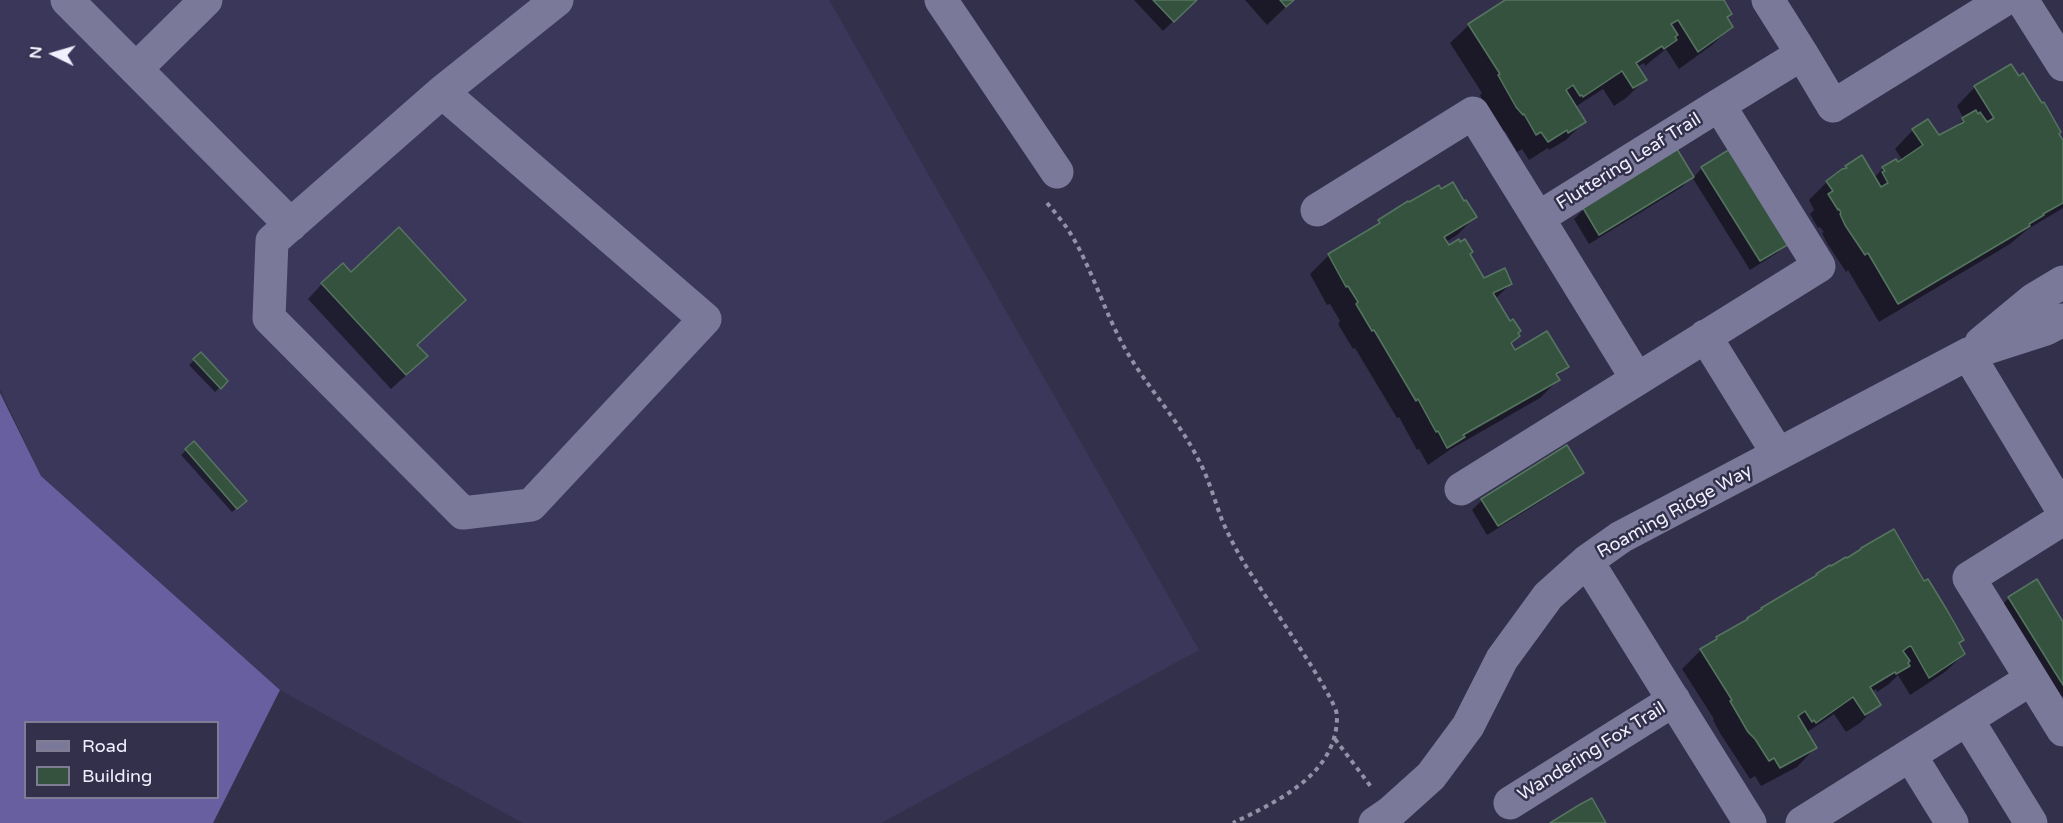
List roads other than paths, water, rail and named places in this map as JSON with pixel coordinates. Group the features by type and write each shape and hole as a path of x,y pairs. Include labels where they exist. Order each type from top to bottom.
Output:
{"street":[{"path":"67,0 291,225"},
{"path":"136,69 206,0"},
{"path":"441,92 705,320 531,505 463,513 269,318 272,241 441,92 557,0"},
{"path":"941,0 1057,172"},
{"path":"1768,0 1833,106 2004,0"},
{"path":"2022,0 2063,65"},
{"name":"Fluttering Leaf Trail","path":"1538,218 1802,54"},
{"name":"Fluttering Leaf Trail","path":"1461,489 1818,266 1719,105"},
{"name":"Fluttering Leaf Trail","path":"1317,210 1473,112 1637,379"},
{"name":"Roaming Ridge Way","path":"1968,354 2033,300 2063,282"},
{"name":"Roaming Ridge Way","path":"1383,818 1431,776 1468,726 1502,659 1548,596 1587,561 1622,537 1968,354 2046,329 2063,320"},
{"path":"1705,336 1778,454"},
{"path":"1968,354 2063,511"},
{"path":"2063,519 1969,578 2063,730"},
{"name":"Wandering Fox Trail","path":"1587,561 1750,823"},
{"path":"1802,823 2031,679"},
{"name":"Wandering Fox Trail","path":"1510,803 1674,700"},
{"path":"1967,719 2031,823"},
{"path":"1910,755 1952,823"}]}
